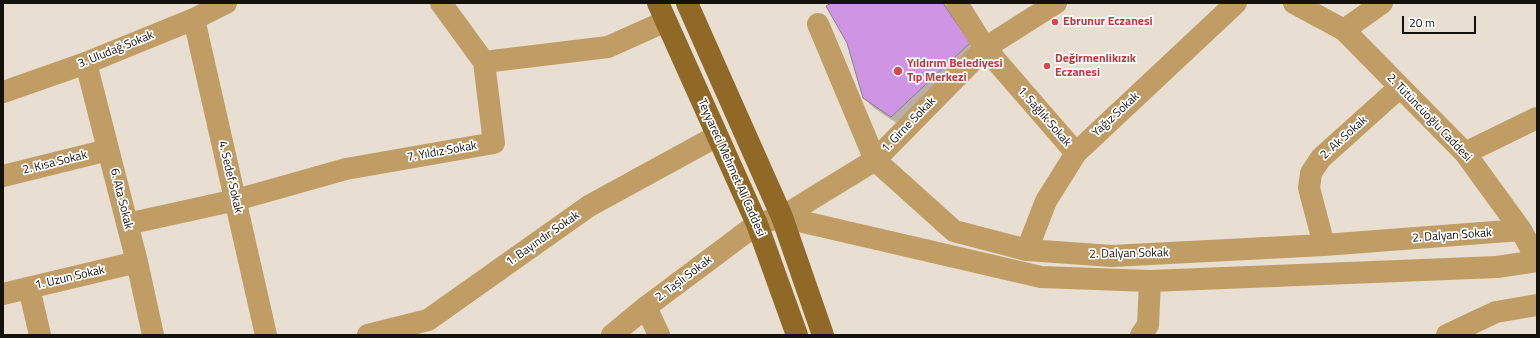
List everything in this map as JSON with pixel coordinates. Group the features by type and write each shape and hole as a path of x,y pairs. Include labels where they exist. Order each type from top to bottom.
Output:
{"main road":[{"path":"687,3 782,217 823,335"},
{"name":"Teyyareci Mehmet Ali Caddesi","path":"662,12 757,224 797,335"}],"street":[{"name":"3. Uludağ Sokak","path":"3,92 86,63 194,19 226,3"},
{"path":"441,3 484,62 608,47 662,12"},
{"name":"1. Sağlık Sokak","path":"957,3 985,48 1076,152"},
{"name":"1. Girne Sokak","path":"874,160 985,48 1056,3"},
{"name":"Yağız Sokak","path":"1027,250 1046,201 1076,152 1236,3"},
{"name":"2. Tütüncüoğlu Caddesi","path":"1294,3 1344,30 1465,153 1521,230 1537,261"},
{"path":"1344,30 1382,3"},
{"name":"4. Sedef Sokak","path":"194,19 266,335"},
{"path":"818,24 874,160"},
{"name":"7. Yıldız Sokak","path":"127,224 236,200 346,169 494,143 484,62"},
{"name":"6. Ata Sokak","path":"86,63 137,262 153,335"},
{"name":"2. Ak Sokak","path":"1324,245 1309,188 1311,173 1320,158 1400,87"},
{"path":"1465,153 1537,118"},
{"name":"1. Bayındır Sokak","path":"368,335 428,320 589,206 717,136"},
{"name":"2. Kısa Sokak","path":"3,176 108,150"},
{"name":"2. Dalyan Sokak","path":"757,224 782,217 874,160 954,231 1027,250 1112,256 1324,245 1521,230"},
{"name":"2. Dalyan Sokak","path":"782,217 1041,277 1150,281 1497,267 1537,261"},
{"name":"2. Taşlı Sokak","path":"612,335 646,307 757,224"},
{"name":"1. Uzun Sokak","path":"3,294 137,262"},
{"path":"1142,335 1148,325 1150,281"},
{"path":"29,288 40,335"},
{"path":"1446,335 1496,312 1537,305"},
{"path":"646,307 659,335"}],"building":[{"name":"Yıldırım Belediyesi Tıp Merkezi","path":"831,3 943,3 970,43 891,117 863,98 847,43 826,6"}],"place":[{"name":"Ebrunur Eczanesi","path":"1055,22"},
{"name":"Değirmenlikızık Eczanesi","path":"1047,66"},
{"name":"Yıldırım Belediyesi Tıp Merkezi","path":"898,71"}]}
